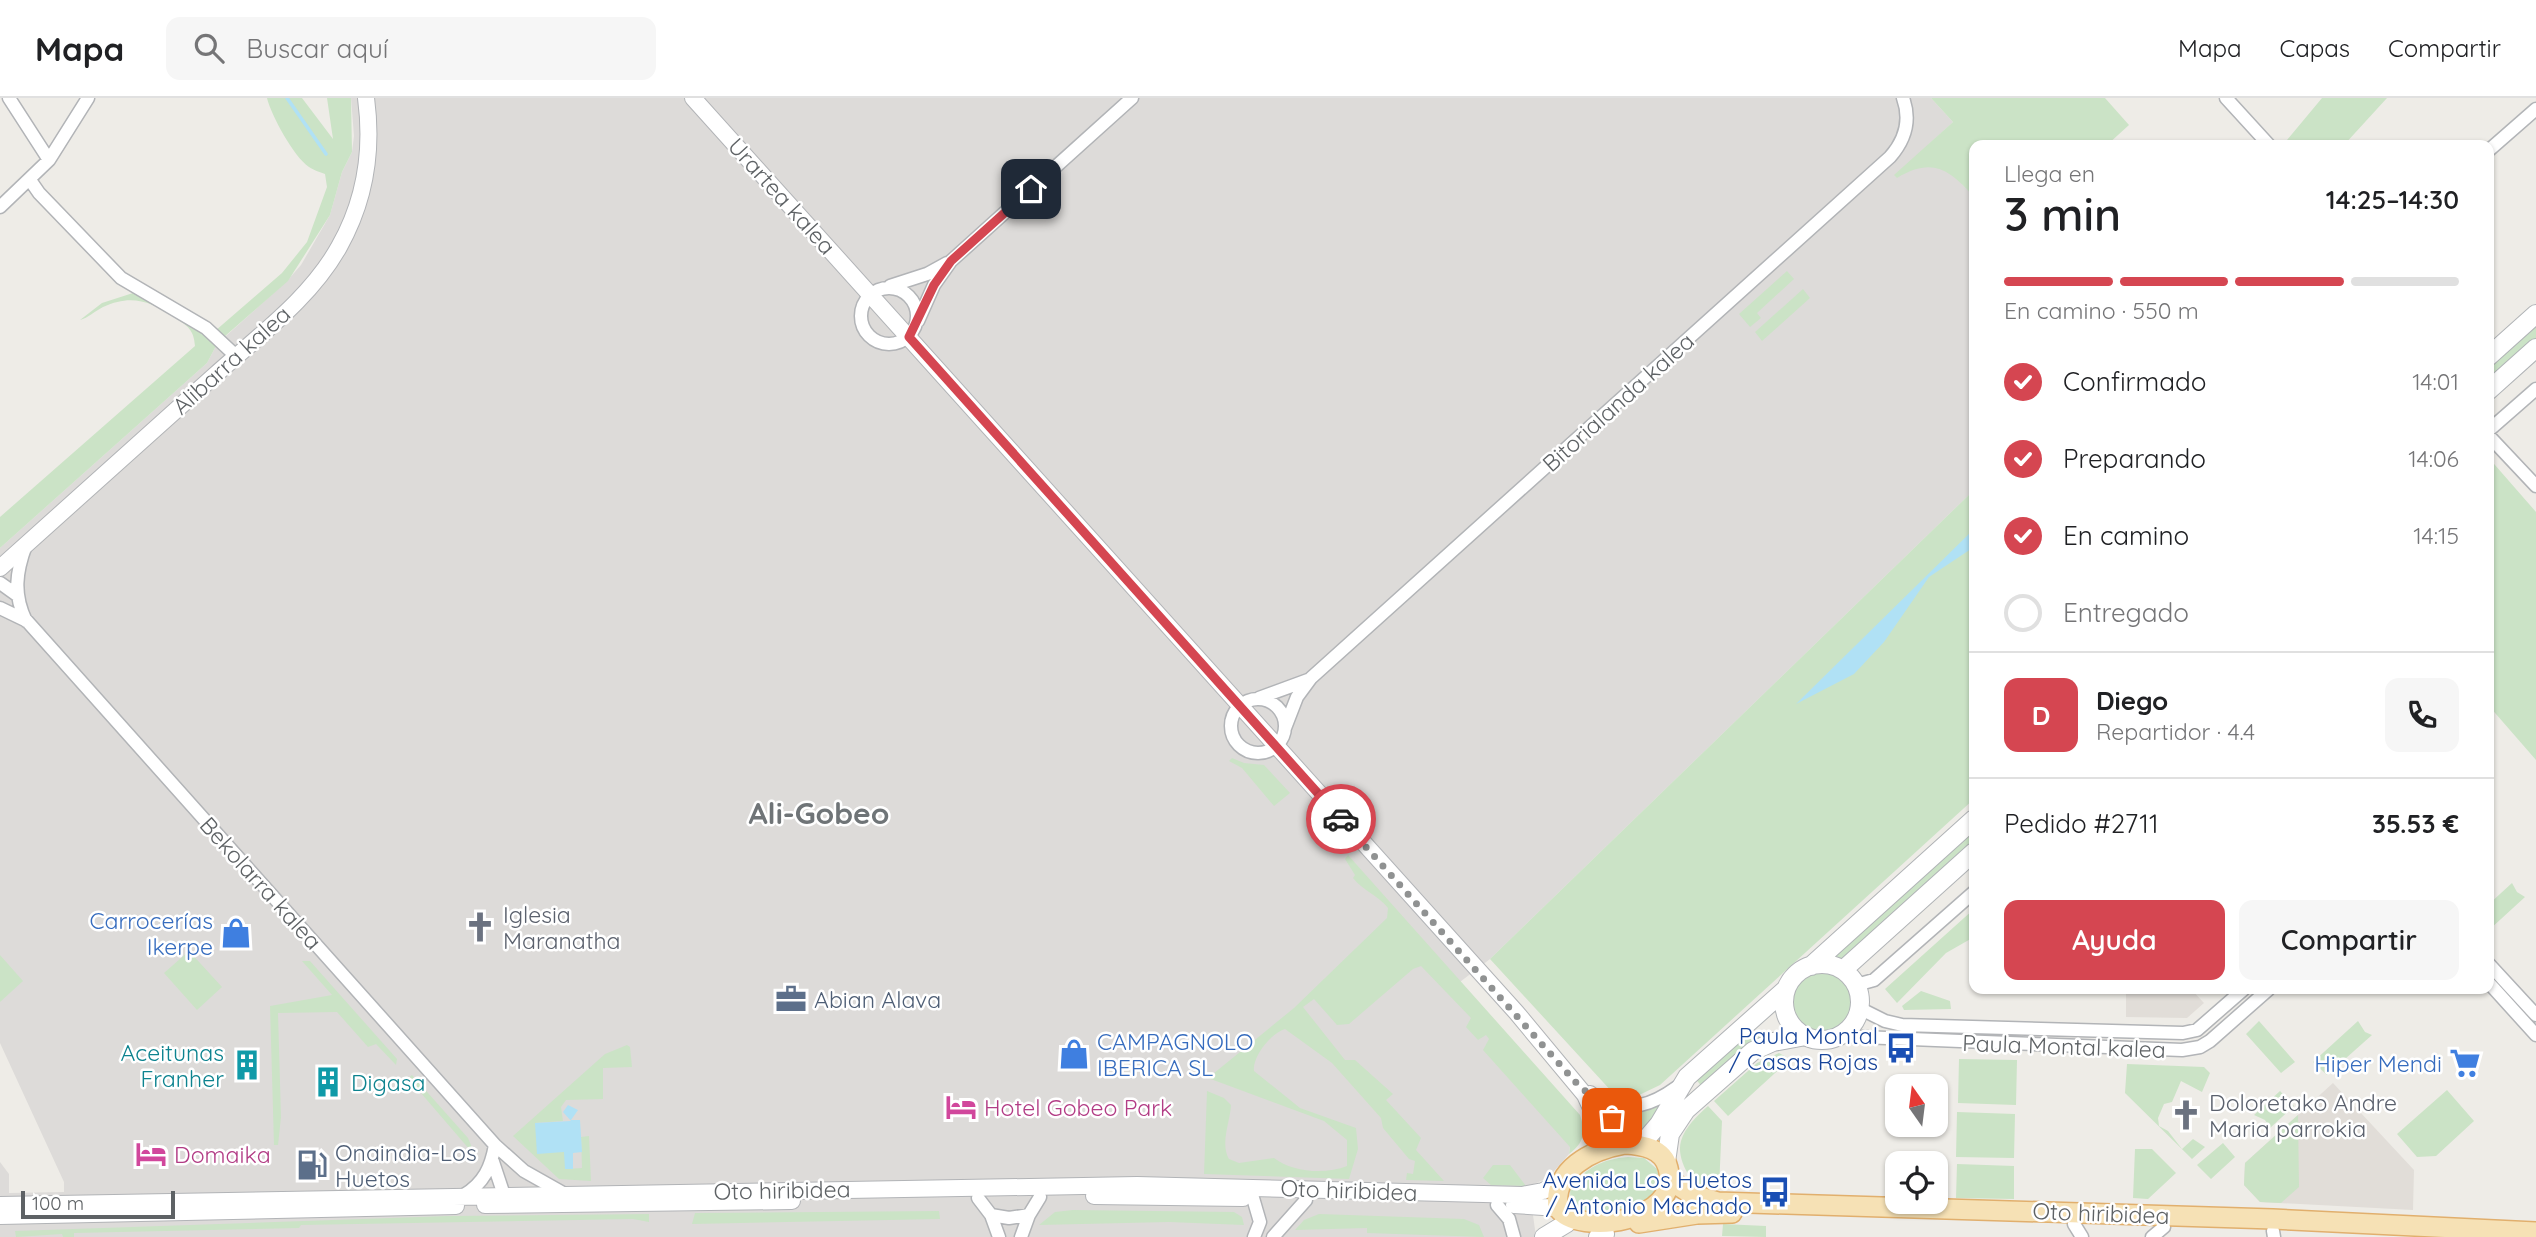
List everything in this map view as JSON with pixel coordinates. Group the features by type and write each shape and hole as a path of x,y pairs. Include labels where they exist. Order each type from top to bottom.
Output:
{"main road":[{"path":"2494,352 2536,314"},
{"path":"2494,386 2536,348"},
{"path":"1633,1145 1660,1124 1683,1083 1786,989 1796,974 1811,965 1969,823"},
{"path":"1843,970 1969,857"},
{"path":"1563,1215 1583,1232 1602,1235 1639,1223 1662,1204 1668,1171 1670,1134 1679,1118 1739,1062 1773,1042 1806,1036 1821,1040 1837,1037 1852,1025 1859,1009 1856,985 1843,970 1833,965 1811,965"},
{"path":"1786,989 1784,1000 1789,1021 1806,1036"},
{"path":"1544,1237 1563,1215 1561,1182 1594,1152 1633,1145 1659,1153 1668,1171"},
{"name":"Oto hiribidea","path":"1668,1171 1690,1194 1718,1202 2319,1231 2389,1237"},
{"name":"Oto hiribidea","path":"1639,1223 1716,1213 2078,1231 2273,1234 2319,1231 2536,1232"}],"street":[{"path":"9,98 48,160"},
{"path":"1,202 30,180 48,160 88,98"},
{"name":"Alibarra kalea","path":"0,568 310,288 341,245 353,218 367,170 369,133 366,98"},
{"name":"Urartea kalea","path":"693,98 878,291 909,337 1516,1012 1580,1087 1598,1100 1633,1145"},
{"path":"951,261 927,274 878,291 861,310 860,319 867,334 873,340 890,345 909,337 934,285 951,261 1132,98"},
{"name":"Bitorialanda kalea","path":"1285,728 1297,697 1311,678 1890,157 1899,146 1906,130 1907,115 1903,98"},
{"path":"2226,98 2264,140"},
{"path":"2494,146 2536,109"},
{"path":"30,180 39,193 121,278 206,328 236,356"},
{"name":"Urartea kalea","path":"878,291 896,288 912,299 918,321"},
{"path":"2494,428 2536,389"},
{"path":"2494,440 2536,486"},
{"name":"Bekolarra kalea","path":"26,621 17,596 16,581 27,544"},
{"path":"0,583 17,596"},
{"name":"Bekolarra kalea","path":"0,607 26,621 495,1145 524,1171 563,1193"},
{"name":"Bitorialanda kalea","path":"1254,699 1311,678"},
{"path":"1254,699 1266,700 1277,706 1283,716 1285,728 1275,747 1255,752 1238,744 1231,725 1239,706 1254,699"},
{"path":"1856,985 1874,980 1969,896"},
{"path":"2494,970 2536,1015"},
{"path":"2494,989 2536,1035"},
{"name":"Paula Montal kalea","path":"1859,1009 1902,1025 2183,1034 2197,1030 2238,994"},
{"name":"Paula Montal kalea","path":"1837,1037 2182,1050 2200,1047 2210,1041 2263,994"},
{"path":"1598,1100 1635,1108 1649,1105 1683,1083"},
{"name":"Urartea kalea","path":"1580,1087 1599,1126 1594,1152"},
{"path":"464,1195 483,1179 495,1145"},
{"path":"492,1159 505,1200"},
{"path":"496,1178 508,1172 524,1171"},
{"name":"Oto hiribidea","path":"0,1205 464,1195 505,1200 563,1193 1149,1185 1522,1195 1543,1191 1561,1182"},
{"path":"1021,1237 1028,1215 1040,1197"},
{"name":"Oto hiribidea","path":"0,1216 505,1200 1040,1197 1254,1198 1541,1205 1563,1215"},
{"path":"978,1198 991,1216 999,1237"},
{"path":"1254,1198 1260,1222 1254,1237"},
{"path":"1273,1237 1306,1200"},
{"path":"1497,1205 1509,1219 1514,1237"},
{"path":"991,1216 1009,1218 1028,1215"}],"shaded area":[{"path":"351,98 1931,98 1953,122 1928,145 1969,191 1969,495 1490,959 1452,988 1571,1139 1569,1154 1548,1178 1529,1186 1536,1237 0,1237 0,1162 9,1174 9,1193 64,1192 64,1182 0,1043 0,548 207,363 217,344 301,265 330,215 342,172 352,152 354,136"},
{"path":"2126,994 2196,994 2204,1003 2187,1018 2126,1017"},
{"path":"2333,1083 2414,1170 2413,1210 2260,1202 2244,1185 2245,1163"}],"green space":[{"path":"267,98 302,98 333,139 327,98 351,98 352,152 342,172 330,215 288,281 224,337 215,331 282,273 307,242 327,187 325,174 309,167 290,145"},
{"path":"1931,98 2105,98 2129,125 2112,140 1969,140 1969,192 1956,179 1939,169 1920,168 1897,178 1894,175 1953,122"},
{"path":"2322,98 2387,98 2349,140 2287,140"},
{"path":"1787,271 1794,279 1757,313 1761,318 1750,327 1739,314"},
{"path":"1803,289 1810,298 1762,341 1755,332"},
{"path":"133,293 166,306 217,344 207,363 0,548 0,517 195,346 192,332 187,326 157,307 140,301 113,303 80,320 102,303"},
{"path":"2536,319 2536,341 2494,379 2494,357"},
{"path":"2494,464 2536,512 2536,760 2494,712"},
{"path":"1969,495 1969,804 1660,1085 1635,1097 1614,1094 1490,959"},
{"path":"1232,758 1244,763 1264,765 1290,793 1274,806 1242,768 1229,761"},
{"path":"1969,829 1969,850 1841,965 1825,959"},
{"path":"1348,855 1580,1115 1582,1137 1578,1146 1569,1154 1570,1147 1483,1050 1489,1039 1486,1035 1478,1040 1466,1027 1471,1018 1421,966 1413,969 1349,1024 1337,1025 1314,999 1303,1007 1345,1060 1355,1060 1393,1094 1386,1100 1421,1138 1416,1150 1444,1181 1406,1180 1407,1173 1413,1174 1415,1161 1409,1159 1383,1128 1381,1118 1332,1063 1285,1029 1274,1035 1264,1046 1256,1059 1254,1071 1300,1108 1356,1128 1358,1149 1349,1179 1204,1174 1207,1091 1224,1098 1231,1105 1225,1140 1229,1159 1239,1163 1274,1158 1281,1163 1309,1171 1329,1171 1347,1166 1347,1140 1324,1121 1208,1078 1294,1008 1387,918 1388,908 1353,878 1355,875 1345,859"},
{"path":"2512,883 2517,892 2525,897 2494,925 2494,899"},
{"path":"1969,913 1969,940 1946,953 1897,1003 1885,989"},
{"path":"189,951 222,987 197,1010 164,973"},
{"path":"0,955 23,981 0,1002"},
{"path":"302,961 310,961 397,1059 396,1065 376,1044 368,1047 337,1012 278,1013 281,1117 278,1145 274,1145 270,1006 332,995"},
{"path":"1821,972 1843,981 1852,1003 1843,1025 1821,1034 1799,1025 1790,1003 1799,981"},
{"path":"1921,991 1950,1001 1951,1009 1904,1010 1902,1006"},
{"path":"2259,1021 2295,1062 2281,1073 2246,1034"},
{"path":"2358,1021 2365,1032 2372,1035 2327,1075 2313,1062"},
{"path":"1750,1027 1763,1041 1703,1088 1694,1077"},
{"path":"627,1045 630,1047 632,1067 603,1068 603,1099 566,1100 561,1107 563,1121 535,1123 565,1152 566,1169 582,1168 581,1137 589,1136 591,1181 559,1179 513,1136 605,1054"},
{"path":"1779,1053 1786,1057 1785,1064 1728,1116 1714,1101 1757,1063"},
{"path":"1959,1059 2017,1060 2016,1105 1958,1103"},
{"path":"2127,1064 2204,1067 2210,1073 2202,1092 2181,1081 2172,1102 2164,1104 2158,1118 2159,1126 2168,1131 2182,1149 2193,1139 2205,1147 2192,1159 2125,1093"},
{"path":"412,1075 468,1138 476,1157 408,1078"},
{"path":"2447,1090 2474,1121 2436,1156 2417,1157 2397,1134"},
{"path":"2280,1091 2294,1106 2270,1128 2265,1120 2254,1115"},
{"path":"1661,1106 1642,1135 1635,1136 1626,1132 1617,1111 1634,1112"},
{"path":"1708,1106 1722,1121 1719,1188 1711,1189 1695,1182 1689,1175 1684,1167 1680,1149 1685,1131"},
{"path":"1957,1112 2015,1114 2014,1158 1956,1157"},
{"path":"2298,1115 2299,1187 2281,1203 2260,1202 2244,1185 2245,1163"},
{"path":"2223,1143 2235,1157 2211,1179 2197,1165"},
{"path":"2135,1149 2152,1149 2176,1173 2148,1199 2133,1198"},
{"path":"1628,1157 1644,1158 1657,1169 1657,1185 1650,1198 1625,1217 1571,1210 1570,1188 1582,1175 1602,1162"},
{"path":"1957,1164 2014,1166 2014,1199 1956,1198"},
{"path":"1493,1165 1510,1165 1526,1186 1491,1185 1483,1178"},
{"path":"939,1211 940,1219 692,1224 695,1213"},
{"path":"1055,1212 1234,1212 1242,1217 1244,1225 1169,1222 1039,1225"},
{"path":"649,1214 649,1222 633,1219 301,1225 299,1228 74,1233 74,1237 63,1237 62,1234 16,1237 15,1231 448,1216"},
{"path":"1319,1214 1464,1219 1479,1225 1484,1237 1367,1233 1367,1228 1295,1230 1304,1220"},
{"path":"1723,1224 1766,1226 1766,1237 1722,1236"}],"water":[{"path":"1969,534 1969,550 1929,577 1884,642 1854,674 1796,704"},
{"path":"568,1105 578,1110 571,1120 580,1120 582,1152 573,1153 573,1169 565,1169 564,1152 537,1154 535,1123 571,1121 563,1112"}],"waterway":[{"path":"287,98 326,154"}],"way so far":[{"path":"1341,819 1516,1012 1580,1087 1598,1100 1612,1118"}],"place":[{"name":"Iglesia Maranatha","path":"480,927"},
{"name":"Carrocerías Ikerpe","path":"236,933"},
{"name":"Abian Alava","path":"791,999"},
{"name":"Paula Montal / Casas Rojas","path":"1901,1048"},
{"name":"CAMPAGNOLO IBERICA SL","path":"1074,1054"},
{"name":"Hiper Mendi","path":"2465,1063"},
{"name":"Aceitunas Franher","path":"247,1065"},
{"name":"Digasa","path":"328,1082"},
{"name":"Hotel Gobeo Park","path":"961,1107"},
{"name":"Doloretako Andre Maria parrokia","path":"2186,1115"},
{"name":"Domaika","path":"151,1154"},
{"name":"Onaindia-Los Huetos","path":"312,1165"},
{"name":"Avenida Los Huetos / Antonio Machado","path":"1775,1192"}],"district":[{"name":"Ali-Gobeo","path":"819,813"}],"route":[{"path":"1031,189 951,261 934,285 909,337 1341,819"}]}
